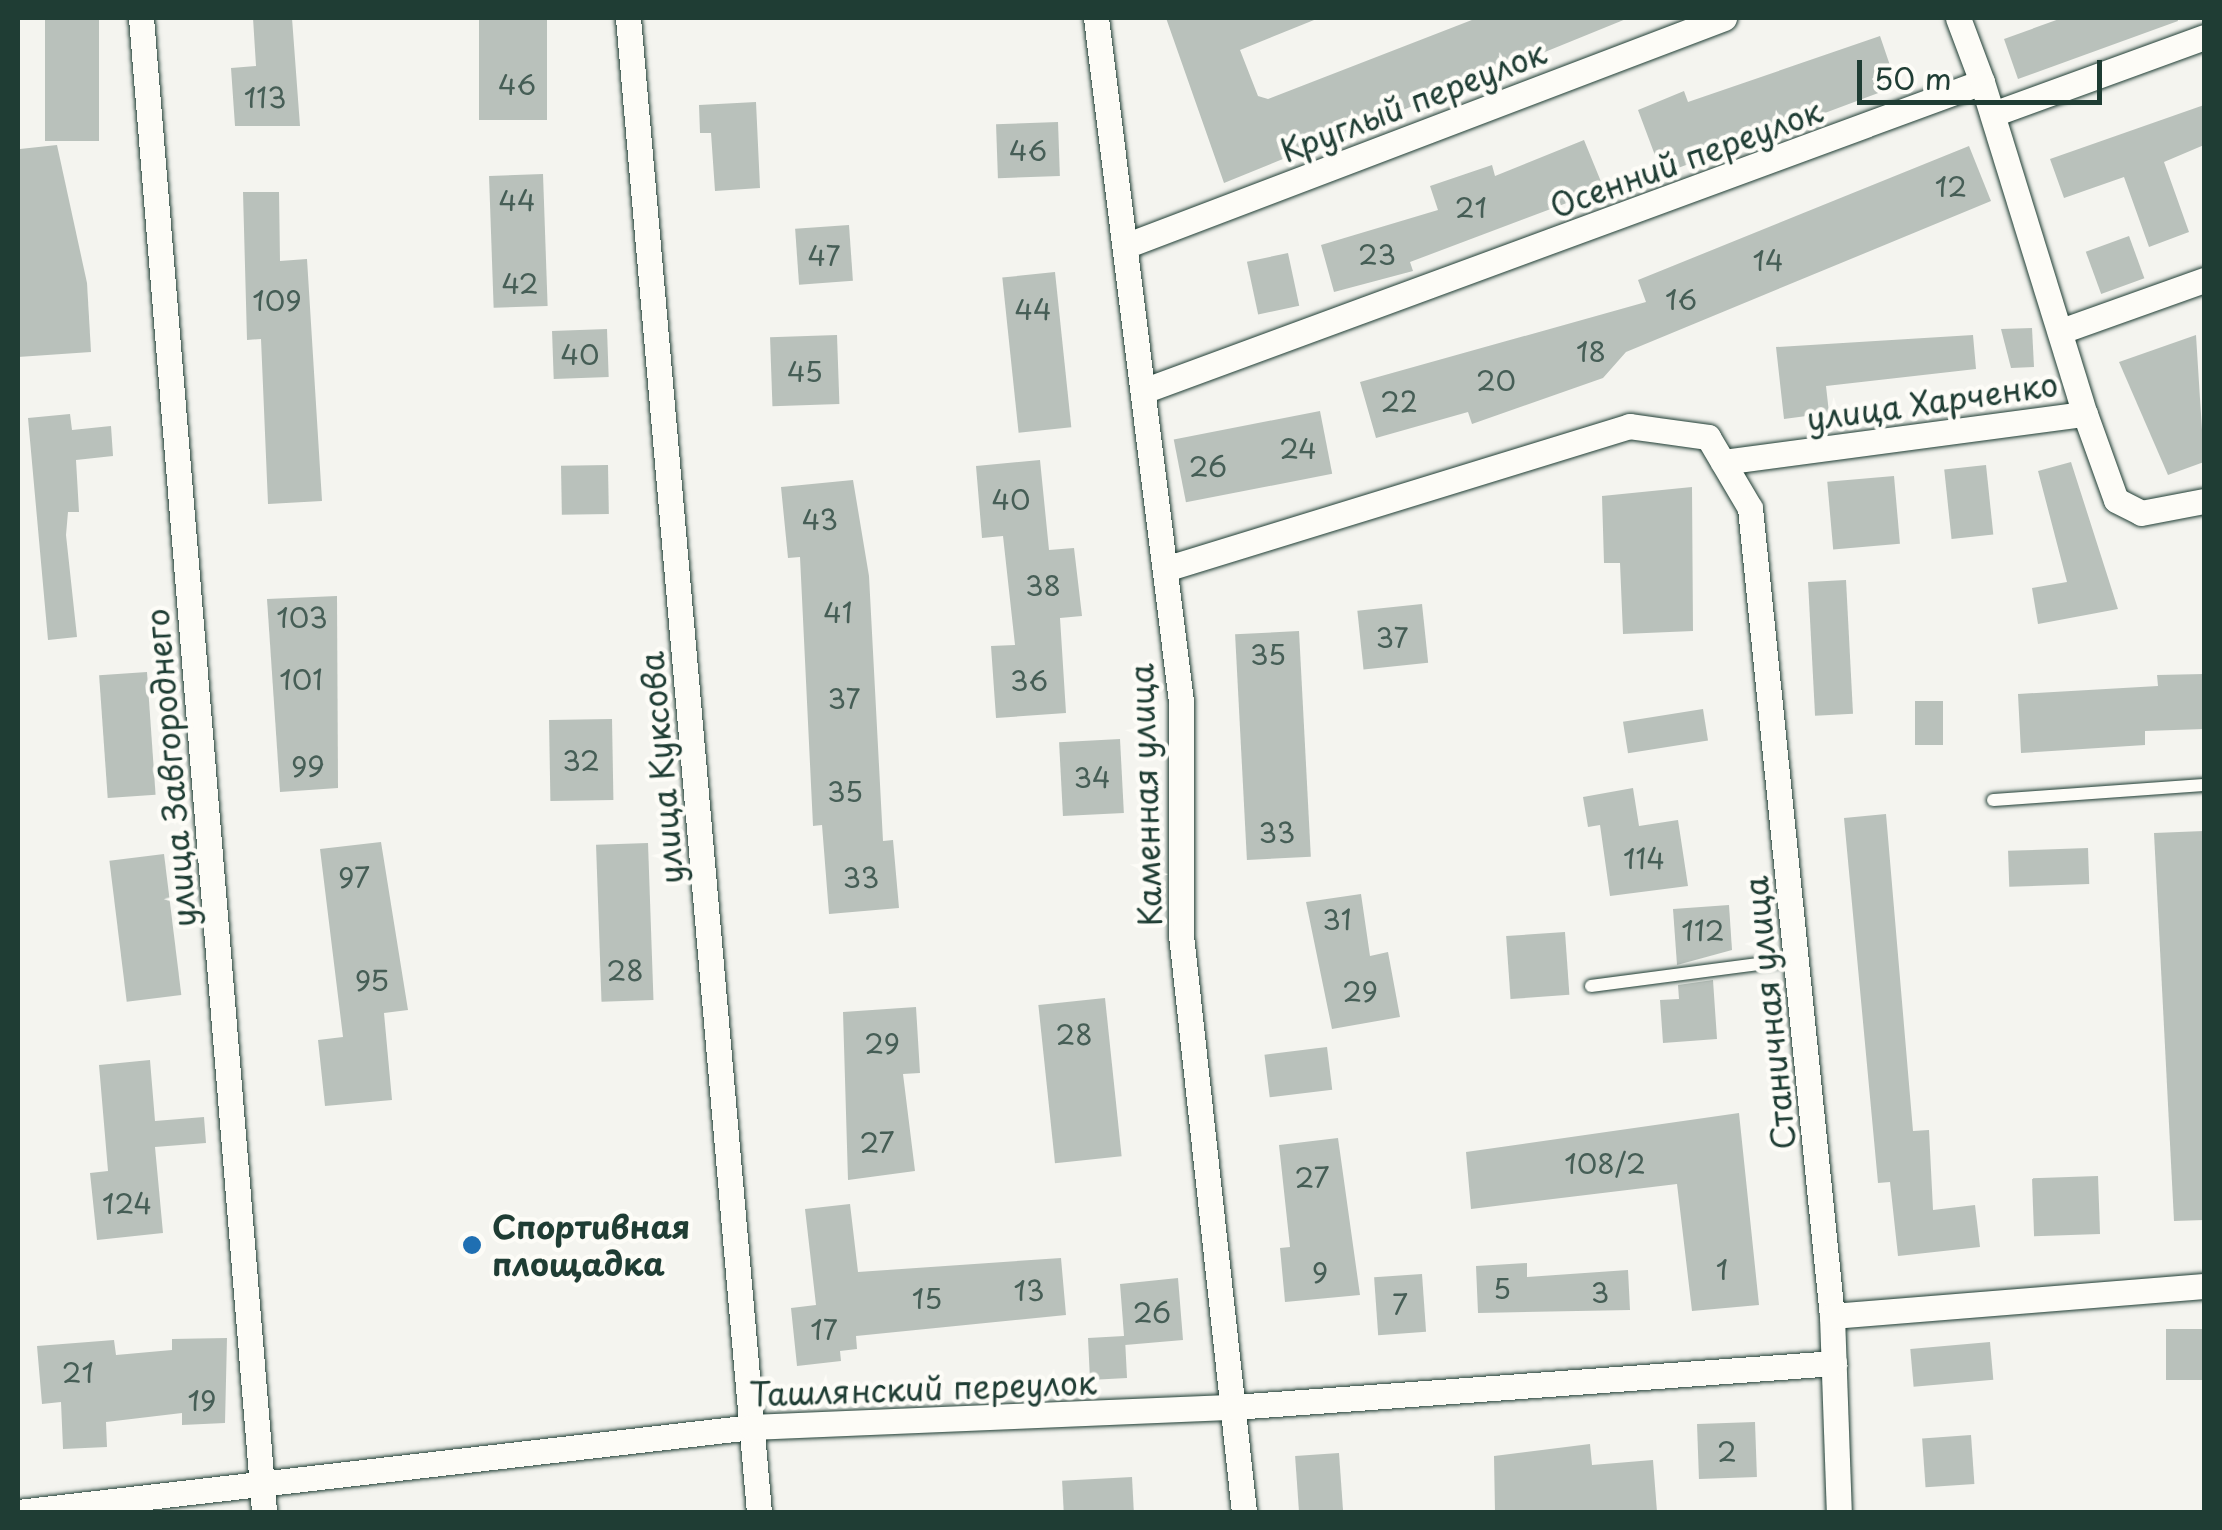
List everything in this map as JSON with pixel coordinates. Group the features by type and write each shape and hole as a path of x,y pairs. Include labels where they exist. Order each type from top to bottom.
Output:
{"street":[{"name":"улица Завгороднего","path":"142,18 264,1512"},
{"name":"улица Куксова","path":"628,18 759,1512"},
{"name":"Каменная улица","path":"1096,18 1181,701 1181,935 1244,1512"},
{"name":"Круглый переулок","path":"1124,246 1724,18"},
{"path":"1958,18 1994,114 2085,414"},
{"path":"1994,114 2204,36"},
{"name":"Осенний переулок","path":"1142,391 1982,82"},
{"path":"2061,331 2204,280"},
{"name":"улица Харченко","path":"1723,462 2085,414 2116,500 2141,513 2204,500"},
{"path":"1164,569 1629,426 1708,437 1723,462"},
{"name":"Станичная улица","path":"1723,462 1750,508 1832,1316 1839,1512"},
{"path":"1832,1316 2204,1286"},
{"name":"Ташлянский переулок","path":"18,1512 261,1477 752,1427 1234,1408 1834,1363"}],"lane":[{"path":"1993,800 2204,785"},
{"path":"1591,986 1796,959"}],"building":[{"path":"45,18 99,18 99,141 45,141"},
{"path":"253,18 292,18 300,126 235,126 231,68 256,66"},
{"path":"479,18 547,18 547,120 479,120"},
{"path":"1166,18 1319,18 1240,50 1258,96 1268,99 1477,18 1626,19 1224,183"},
{"path":"2062,18 2178,21 2018,79 2004,39"},
{"path":"1880,36 1897,86 1662,174 1638,110 1684,91 1688,102"},
{"path":"756,102 760,188 715,191 711,133 700,133 699,105"},
{"path":"2204,105 2204,145 2164,162 2189,232 2149,247 2124,177 2064,198 2050,159"},
{"path":"1058,122 1060,176 998,178 996,124"},
{"path":"1584,140 1604,189 1410,262 1413,271 1334,292 1321,245 1438,210 1430,186 1492,165 1495,176"},
{"path":"57,145 87,283 91,352 18,357 20,149"},
{"path":"1969,146 1991,201 1626,352 1603,378 1472,424 1468,412 1376,438 1360,382 1646,302 1638,280"},
{"path":"543,174 548,306 494,308 489,176"},
{"path":"243,192 279,192 280,261 307,259 322,501 268,504 261,339 247,340"},
{"path":"849,225 853,281 799,285 795,229"},
{"path":"2129,236 2144,278 2101,294 2086,252"},
{"path":"1288,253 1299,306 1258,315 1247,262"},
{"path":"1055,272 1071,427 1019,433 1002,278"},
{"path":"2032,328 2034,367 2011,368 2001,329"},
{"path":"607,329 609,377 554,379 552,331"},
{"path":"837,335 839,404 772,406 770,337"},
{"path":"1973,335 1976,369 1826,386 1829,413 1784,419 1776,347"},
{"path":"2196,335 2204,462 2168,475 2119,362"},
{"path":"1320,411 1332,474 1186,502 1174,439"},
{"path":"70,414 72,430 111,426 113,456 76,460 79,512 68,512 66,535 77,637 48,640 28,418"},
{"path":"1040,460 1049,550 1074,548 1082,616 1060,618 1066,713 996,718 991,646 1015,645 1003,536 982,538 976,466"},
{"path":"2071,462 2118,609 2038,624 2032,588 2067,582 2038,471"},
{"path":"608,465 609,514 562,515 561,466"},
{"path":"1986,465 1993,535 1952,539 1944,469"},
{"path":"1894,476 1900,544 1833,550 1827,482"},
{"path":"853,480 869,576 883,841 893,840 899,908 829,914 822,825 813,826 800,557 788,558 781,487"},
{"path":"1692,487 1693,631 1623,634 1620,563 1604,563 1602,496"},
{"path":"1846,580 1853,714 1815,716 1808,582"},
{"path":"337,596 338,788 280,792 267,599"},
{"path":"1422,604 1428,663 1364,669 1357,611"},
{"path":"1299,631 1311,857 1247,860 1235,634"},
{"path":"147,672 156,795 108,798 99,675"},
{"path":"2204,674 2204,729 2145,731 2145,745 2021,753 2018,694 2158,686 2157,675"},
{"path":"1915,701 1943,701 1943,745 1915,745"},
{"path":"1703,709 1708,741 1628,753 1623,722"},
{"path":"612,719 613,800 550,801 549,720"},
{"path":"1120,739 1124,813 1063,816 1059,742"},
{"path":"1633,788 1639,826 1678,820 1688,886 1610,896 1600,825 1588,827 1583,797"},
{"path":"1886,814 1913,1131 1929,1130 1933,1210 1975,1205 1980,1247 1898,1256 1890,1182 1878,1183 1844,818"},
{"path":"2204,831 2204,1220 2174,1221 2154,833"},
{"path":"381,842 408,1010 384,1013 392,1100 325,1106 318,1040 343,1037 320,849"},
{"path":"648,843 653,1000 602,1002 596,845"},
{"path":"2088,848 2089,884 2009,887 2008,851"},
{"path":"164,854 181,995 127,1002 109,861"},
{"path":"1361,894 1370,956 1388,952 1400,1017 1332,1029 1306,902"},
{"path":"1729,905 1732,950 1677,965 1673,909"},
{"path":"1565,932 1569,995 1511,999 1506,936"},
{"path":"1713,980 1717,1039 1663,1043 1660,1000 1679,999 1678,985"},
{"path":"1105,998 1122,1156 1055,1163 1038,1005"},
{"path":"916,1007 920,1073 903,1074 915,1171 848,1180 843,1012"},
{"path":"1327,1047 1332,1090 1270,1097 1264,1055"},
{"path":"150,1060 155,1121 204,1117 206,1143 155,1147 163,1233 97,1240 90,1173 108,1171 99,1065"},
{"path":"1739,1113 1759,1305 1692,1311 1677,1184 1471,1209 1466,1152"},
{"path":"1338,1138 1360,1295 1285,1302 1280,1248 1290,1247 1279,1145"},
{"path":"2098,1176 2100,1234 2034,1236 2032,1178"},
{"path":"850,1204 858,1272 1061,1258 1066,1315 856,1336 857,1349 840,1351 841,1361 797,1366 791,1308 816,1305 805,1209"},
{"path":"1527,1263 1527,1277 1628,1270 1630,1310 1478,1313 1476,1266"},
{"path":"1422,1274 1426,1332 1378,1335 1374,1277"},
{"path":"1178,1278 1183,1340 1125,1345 1127,1378 1090,1380 1088,1338 1124,1336 1120,1284"},
{"path":"2166,1329 2204,1329 2204,1380 2166,1380"},
{"path":"227,1338 225,1423 182,1425 182,1413 106,1422 107,1447 63,1449 61,1402 42,1404 37,1346 114,1340 116,1355 172,1350 172,1339"},
{"path":"1990,1342 1993,1380 1914,1387 1910,1349"},
{"path":"1755,1422 1757,1477 1699,1479 1697,1424"},
{"path":"1971,1435 1974,1484 1926,1487 1922,1438"},
{"path":"1590,1444 1592,1465 1653,1460 1657,1512 1495,1512 1494,1456"},
{"path":"1339,1453 1343,1512 1299,1512 1295,1456"},
{"path":"1132,1477 1134,1512 1064,1512 1062,1481"}],"place":[{"name":"Спортивная площадка","path":"472,1245"}]}
